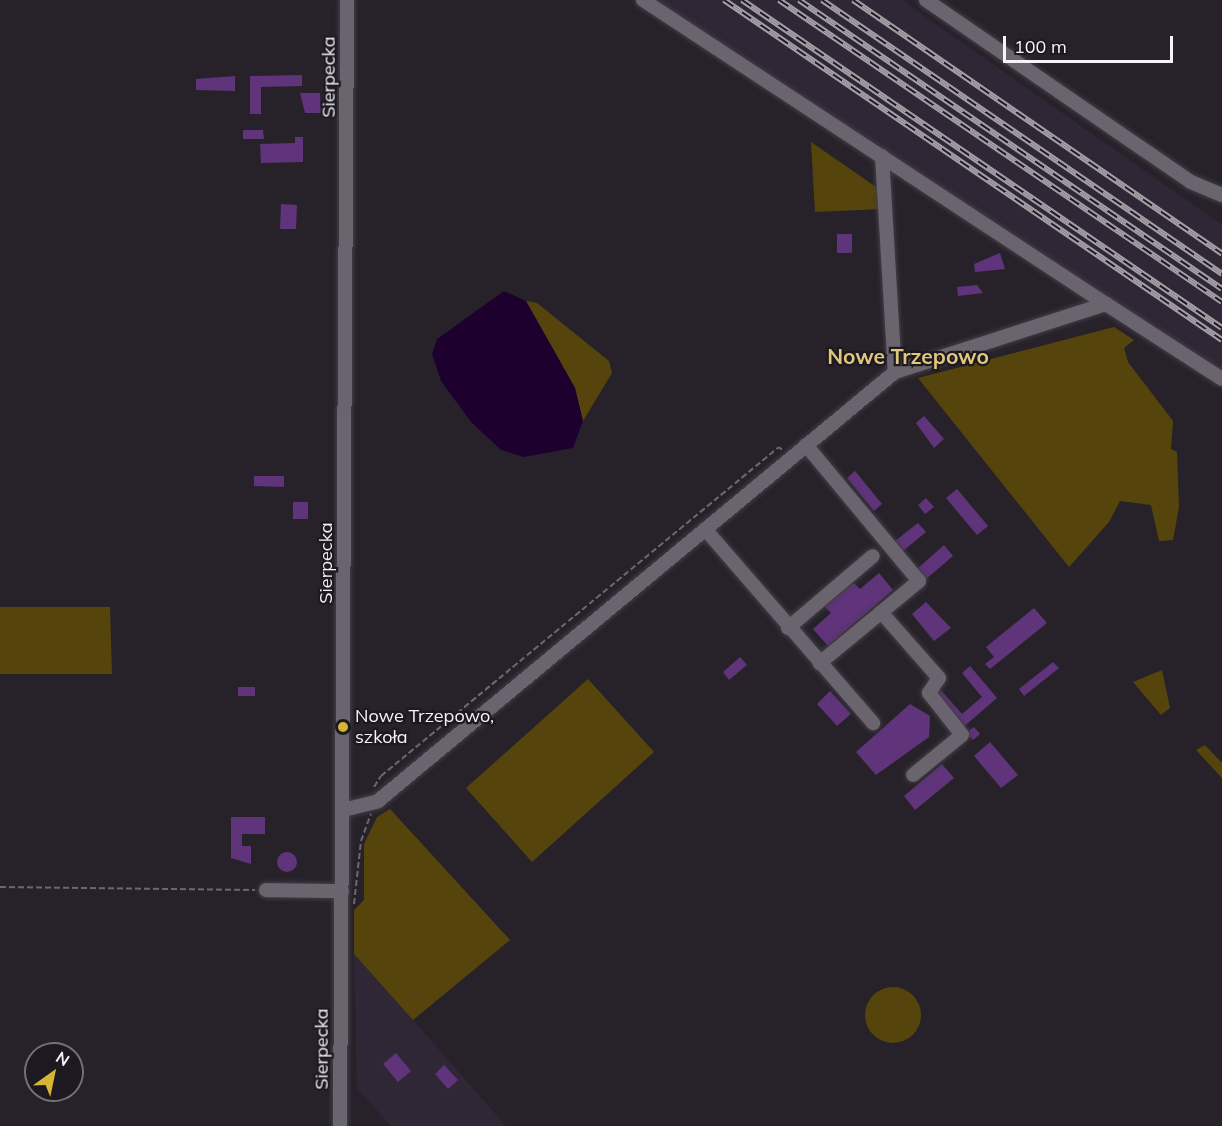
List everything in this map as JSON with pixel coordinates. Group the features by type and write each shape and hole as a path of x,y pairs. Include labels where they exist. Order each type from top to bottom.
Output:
{"street":[{"name":"Sierpecka","path":"340,1126 347,0"},
{"path":"644,0 1222,379"},
{"path":"926,0 1191,182 1222,195"},
{"path":"882,156 895,372"},
{"path":"343,810 378,801 895,372 1106,304"},
{"path":"806,445 919,581 820,663"},
{"path":"705,529 788,628 873,723"},
{"path":"788,628 873,556"},
{"path":"881,612 939,678 929,693 963,735 913,775"},
{"path":"266,890 342,891"}],"path":[{"path":"346,907 357,901 360,841 370,812"},
{"path":"0,887 266,890"}],"shaded area":[{"path":"654,0 902,0 1222,225 1222,371"},
{"path":"811,142 879,189 881,209 815,212"},
{"path":"504,291 526,301 575,388 583,421 573,448 524,457 501,450 471,422 441,381 432,354 437,339"},
{"path":"526,301 537,303 609,361 612,373 583,421 575,388"},
{"path":"1114,327 1134,340 1124,348 1128,362 1173,421 1171,449 1177,452 1179,507 1173,540 1159,541 1151,505 1120,501 1109,522 1069,567 918,378"},
{"path":"0,607 110,607 112,674 0,674"},
{"path":"1162,670 1170,708 1161,715 1133,682"},
{"path":"588,679 654,752 532,862 466,788"},
{"path":"1205,745 1222,763 1222,778 1196,750"},
{"path":"390,809 510,940 413,1020 354,954 354,910 364,900 364,844 377,817"},
{"path":"354,954 506,1126 391,1126 357,1088"},
{"path":"887,987 899,987 909,991 917,999 921,1015 917,1031 909,1039 899,1043 887,1043 877,1039 869,1031 865,1021 865,1009 869,999 877,991"}],"building":[{"path":"302,75 302,86 261,87 261,114 250,114 250,76"},
{"path":"235,76 235,91 196,90 196,79"},
{"path":"300,93 320,93 321,113 305,113"},
{"path":"243,130 263,130 264,139 243,139"},
{"path":"295,137 303,137 303,162 261,163 260,144 295,143"},
{"path":"281,204 297,205 296,229 280,229"},
{"path":"837,234 852,234 852,253 837,253"},
{"path":"1000,253 1005,269 975,272 974,264"},
{"path":"977,285 983,293 958,296 957,287"},
{"path":"924,416 944,439 934,448 916,423"},
{"path":"855,471 882,504 874,511 847,478"},
{"path":"254,476 284,476 284,487 254,486"},
{"path":"957,489 988,526 977,535 946,498"},
{"path":"926,498 934,507 925,514 918,505"},
{"path":"293,502 308,502 308,519 293,519"},
{"path":"918,523 926,532 903,551 895,541"},
{"path":"944,545 953,556 926,579 917,569"},
{"path":"879,573 893,590 828,646 813,629 831,613 825,607 846,588 854,583 860,589"},
{"path":"926,602 951,628 934,641 912,614"},
{"path":"1034,608 1047,623 990,669 985,664 994,657 986,647"},
{"path":"740,657 747,665 729,680 723,672"},
{"path":"1053,662 1059,668 1024,696 1019,689"},
{"path":"970,666 997,698 961,729 930,693 938,687 962,714 982,697 962,673"},
{"path":"238,687 255,687 255,696 238,696"},
{"path":"830,691 851,714 837,726 817,704"},
{"path":"910,704 930,716 929,737 876,775 856,752"},
{"path":"974,727 980,734 973,740 966,733"},
{"path":"990,742 1018,775 1001,788 974,756"},
{"path":"942,764 954,778 915,810 904,796"},
{"path":"231,817 265,817 265,834 242,834 242,846 251,846 251,864 231,858"},
{"path":"287,852 294,855 297,862 294,869 287,872 280,869 277,862 280,855"},
{"path":"396,1053 411,1071 398,1082 383,1064"},
{"path":"444,1065 458,1080 448,1089 435,1074"}],"railway":[{"path":"724,0 1222,340"},
{"path":"742,0 1222,328"},
{"path":"779,0 1222,302"},
{"path":"799,0 1222,289"},
{"path":"822,0 1222,274"},
{"path":"853,0 1222,254"}],"place":[{"name":"Nowe Trzepowo, szkoła","path":"343,727"}],"district":[{"name":"Nowe Trzepowo","path":"908,356"}]}
